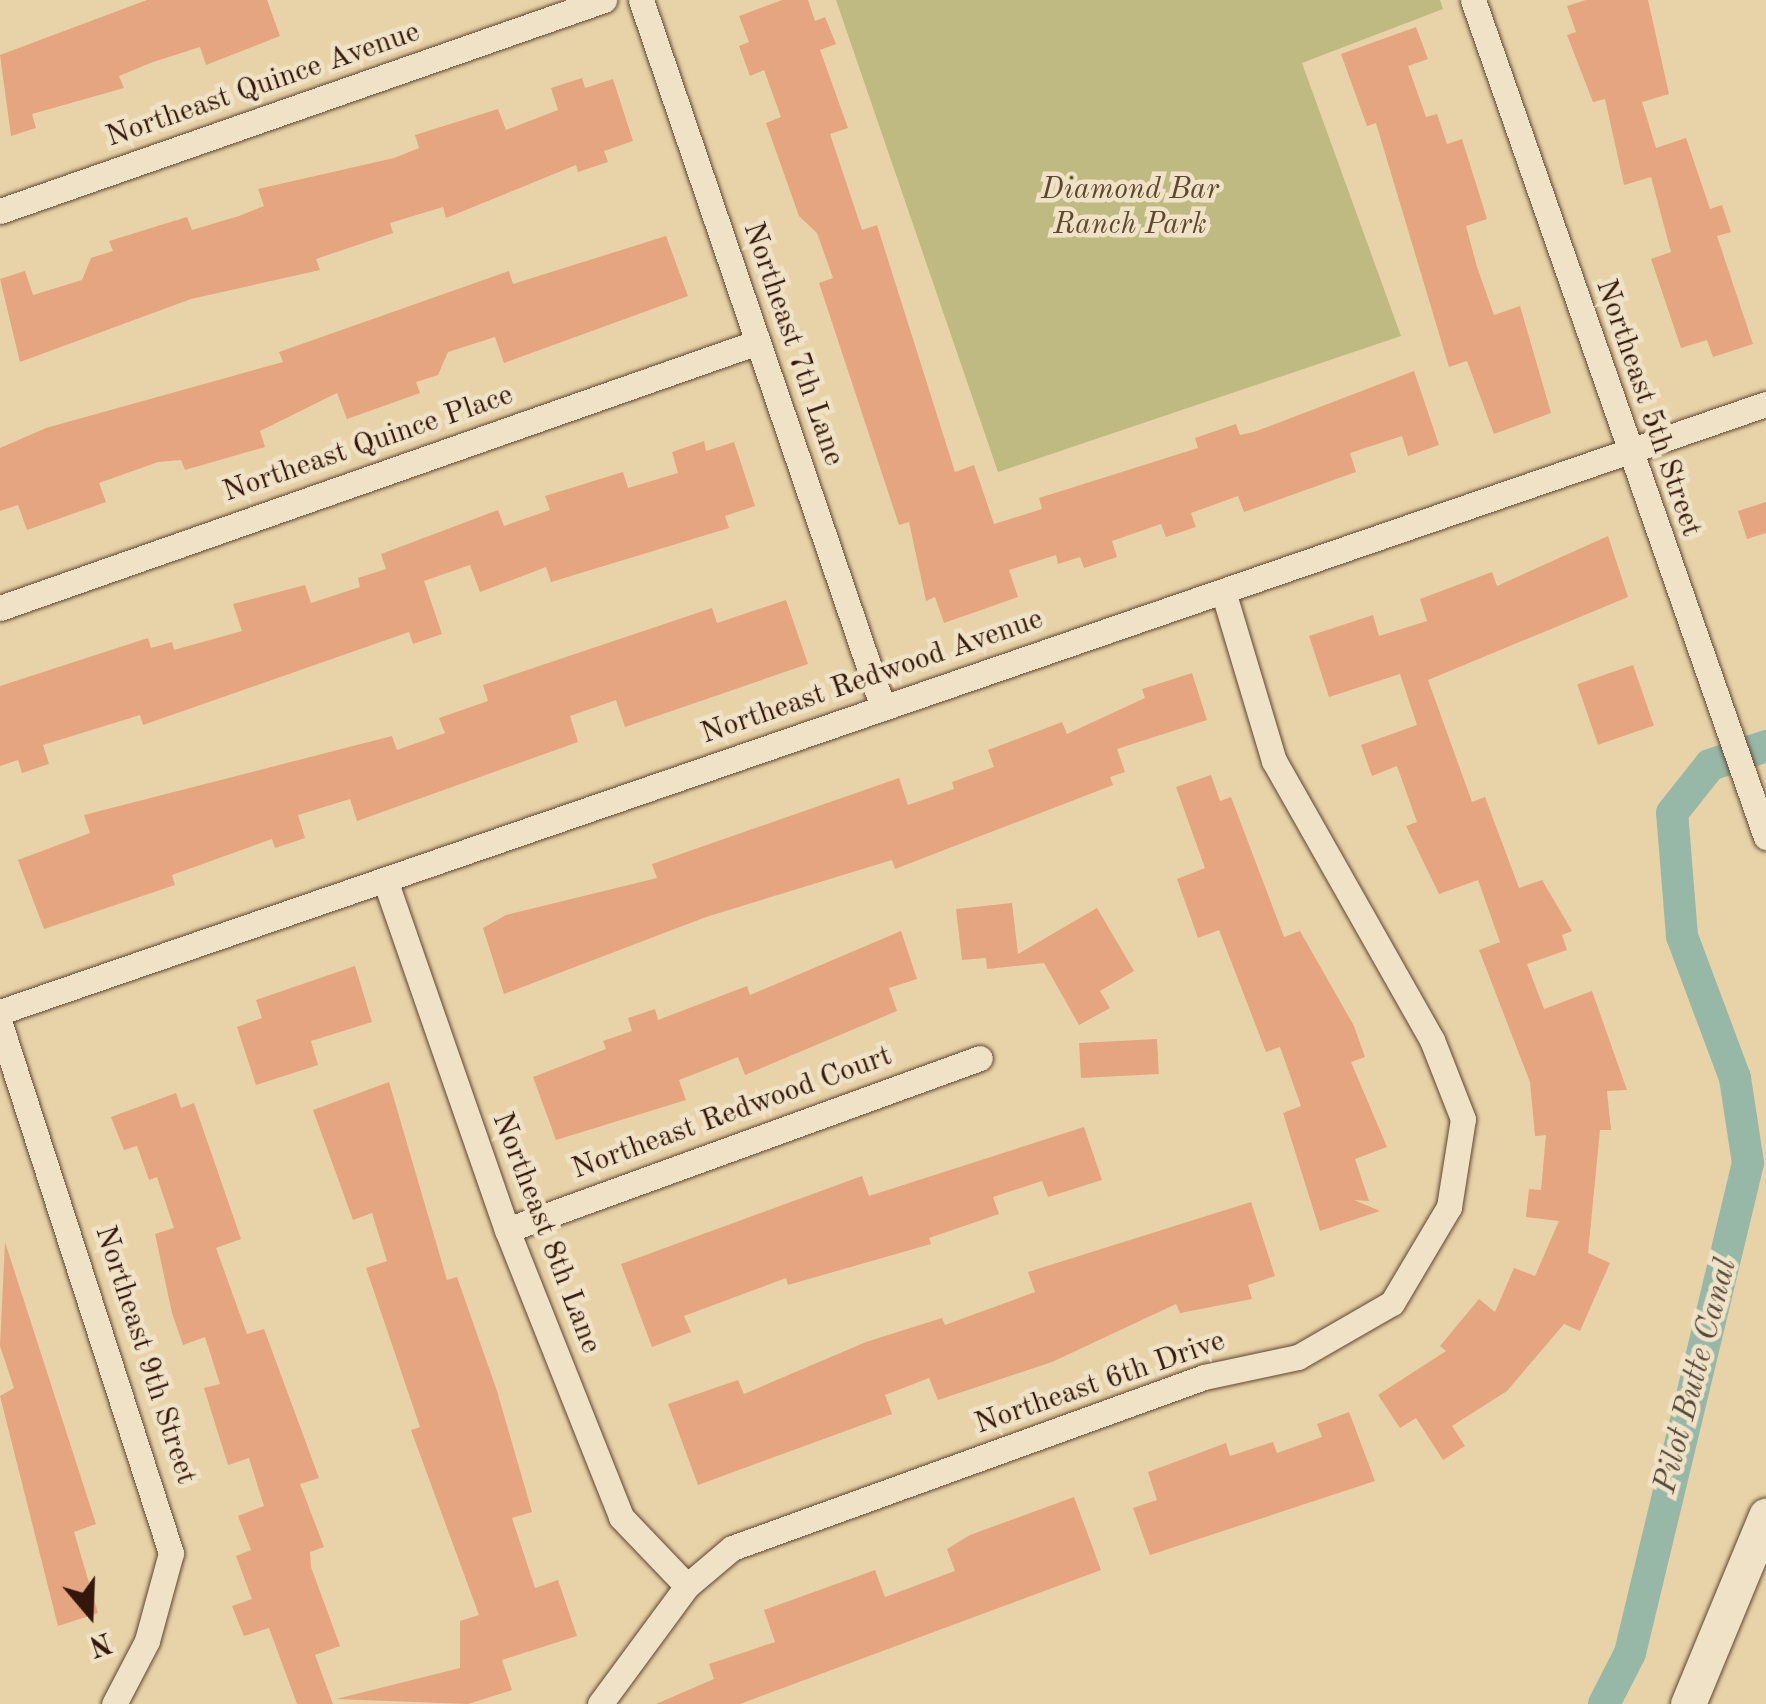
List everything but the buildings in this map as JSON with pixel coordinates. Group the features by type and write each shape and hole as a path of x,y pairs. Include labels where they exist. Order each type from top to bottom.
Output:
{"street":[{"name":"Northeast Quince Avenue","path":"0,211 604,0"},
{"name":"Northeast 7th Lane","path":"642,0 882,708"},
{"name":"Northeast 5th Street","path":"1473,0 1628,452 1766,836"},
{"name":"Northeast Quince Place","path":"0,608 758,342"},
{"name":"Northeast Redwood Avenue","path":"0,1012 1766,404"},
{"name":"Northeast 6th Drive","path":"600,1704 687,1586 732,1548 1204,1377 1298,1357 1392,1303 1449,1207 1462,1120 1432,1040 1274,761 1222,591"},
{"name":"Northeast 8th Lane","path":"384,880 506,1230 621,1517 687,1586"},
{"name":"Northeast 9th Street","path":"0,1024 172,1553 147,1641 114,1704"},
{"name":"Northeast Redwood Court","path":"506,1230 980,1058"},
{"path":"1688,1704 1766,1516"}],"green space":[{"name":"Diamond Bar Ranch Park","path":"836,0 1440,0 1443,9 1302,63 1401,336 998,472"}],"waterway":[{"name":"Pilot Butte Canal","path":"1604,1704 1630,1653 1748,1163 1735,1078 1682,936 1672,813 1710,765 1766,746"}]}
